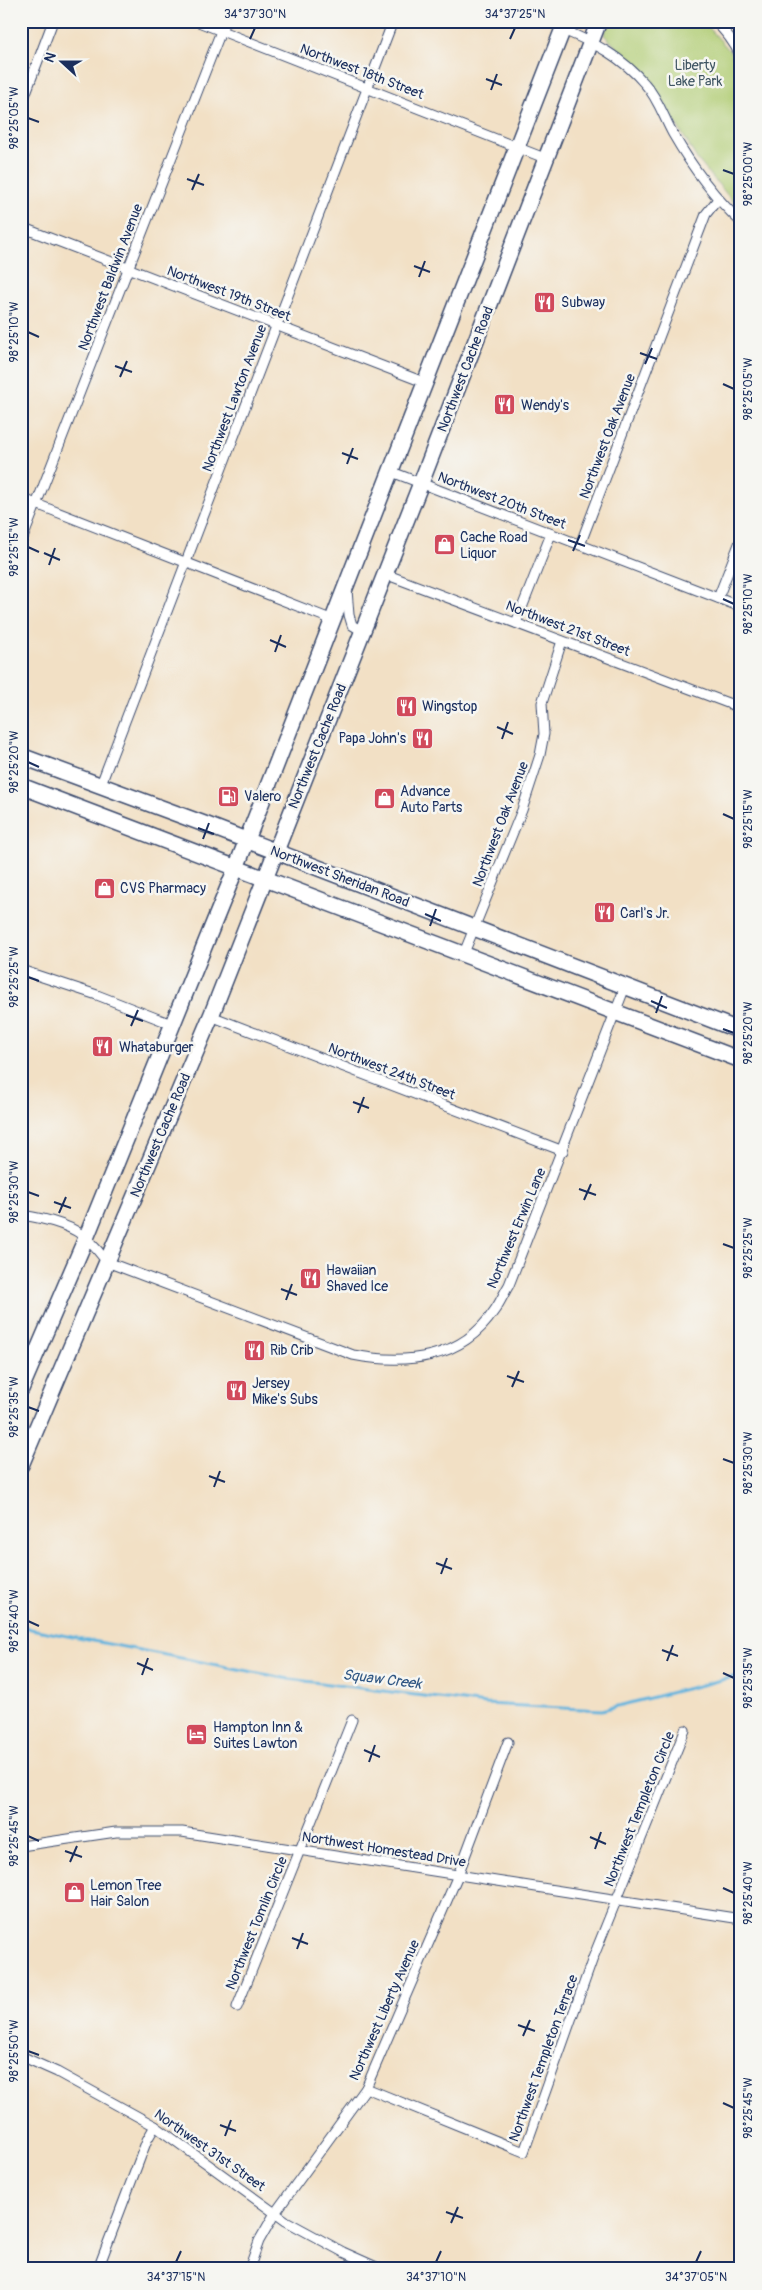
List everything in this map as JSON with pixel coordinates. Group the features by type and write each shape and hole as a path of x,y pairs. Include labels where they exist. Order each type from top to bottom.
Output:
{"main road":[{"name":"Northwest Cache Road","path":"21,1465 27,1434 107,1262 211,1016 421,483 599,21"},
{"name":"Northwest Cache Road","path":"21,1389 174,1025 565,26"},
{"name":"Northwest Sheridan Road","path":"21,756 101,784 741,1031"},
{"name":"Northwest Sheridan Road","path":"21,786 741,1060"}],"street":[{"path":"21,106 53,21"},
{"name":"Northwest 18th Street","path":"196,21 547,158"},
{"name":"Northwest Baldwin Avenue","path":"21,543 225,21"},
{"name":"Northwest Lawton Avenue","path":"101,784 393,21"},
{"path":"714,21 738,41 741,57"},
{"path":"565,26 610,52 646,85 688,158 718,199 741,222"},
{"name":"Northwest Oak Avenue","path":"580,545 706,214 718,199"},
{"name":"Northwest 19th Street","path":"21,227 426,383"},
{"name":"Northwest 20th Street","path":"392,472 741,607"},
{"path":"21,498 333,620"},
{"path":"516,623 551,534"},
{"path":"718,598 741,539"},
{"name":"Northwest 21st Street","path":"385,574 741,708"},
{"path":"346,587 352,625 362,631"},
{"name":"Northwest Oak Avenue","path":"464,953 522,810 540,755 544,734 542,703 562,641"},
{"path":"21,970 174,1025"},
{"name":"Northwest Erwin Lane","path":"107,1262 353,1355 394,1361 432,1355 466,1340 494,1312 509,1285 626,987"},
{"name":"Northwest 24th Street","path":"211,1016 563,1151"},
{"path":"21,1215 56,1223 86,1238 107,1262"},
{"name":"Northwest Tomlin Circle","path":"237,2007 352,1720"},
{"name":"Northwest Templeton Circle","path":"618,1898 685,1730"},
{"name":"Northwest Liberty Avenue","path":"248,2269 259,2241 275,2213 366,2088 458,1875 508,1742"},
{"name":"Northwest Homestead Drive","path":"21,1846 116,1832 182,1832 618,1898 741,1919"},
{"name":"Northwest Templeton Terrace","path":"366,2088 524,2152 593,1958 618,1898"},
{"name":"Northwest 31st Street","path":"21,2056 57,2072 155,2126 275,2213 342,2252 381,2269"},
{"path":"98,2269 147,2140 155,2126"}],"green space":[{"name":"Liberty Lake Park","path":"609,21 703,21 729,50 741,75 741,211 697,159 651,80 604,35"}],"waterway":[{"name":"Squaw Creek","path":"21,1625 31,1629 289,1679 486,1704 602,1710 741,1675"}],"place":[{"name":"Subway","path":"545,302"},
{"name":"Wendy's","path":"505,405"},
{"name":"Cache Road Liquor","path":"444,545"},
{"name":"Wingstop","path":"406,706"},
{"name":"Papa John's","path":"422,738"},
{"name":"Valero","path":"228,796"},
{"name":"Advance Auto Parts","path":"384,799"},
{"name":"CVS Pharmacy","path":"104,888"},
{"name":"Carl's Jr.","path":"604,913"},
{"name":"Whataburger","path":"103,1047"},
{"name":"Hawaiian Shaved Ice","path":"310,1278"},
{"name":"Rib Crib","path":"254,1350"},
{"name":"Jersey Mike's Subs","path":"236,1391"},
{"name":"Hampton Inn & Suites Lawton","path":"197,1735"},
{"name":"Lemon Tree Hair Salon","path":"74,1893"}]}
